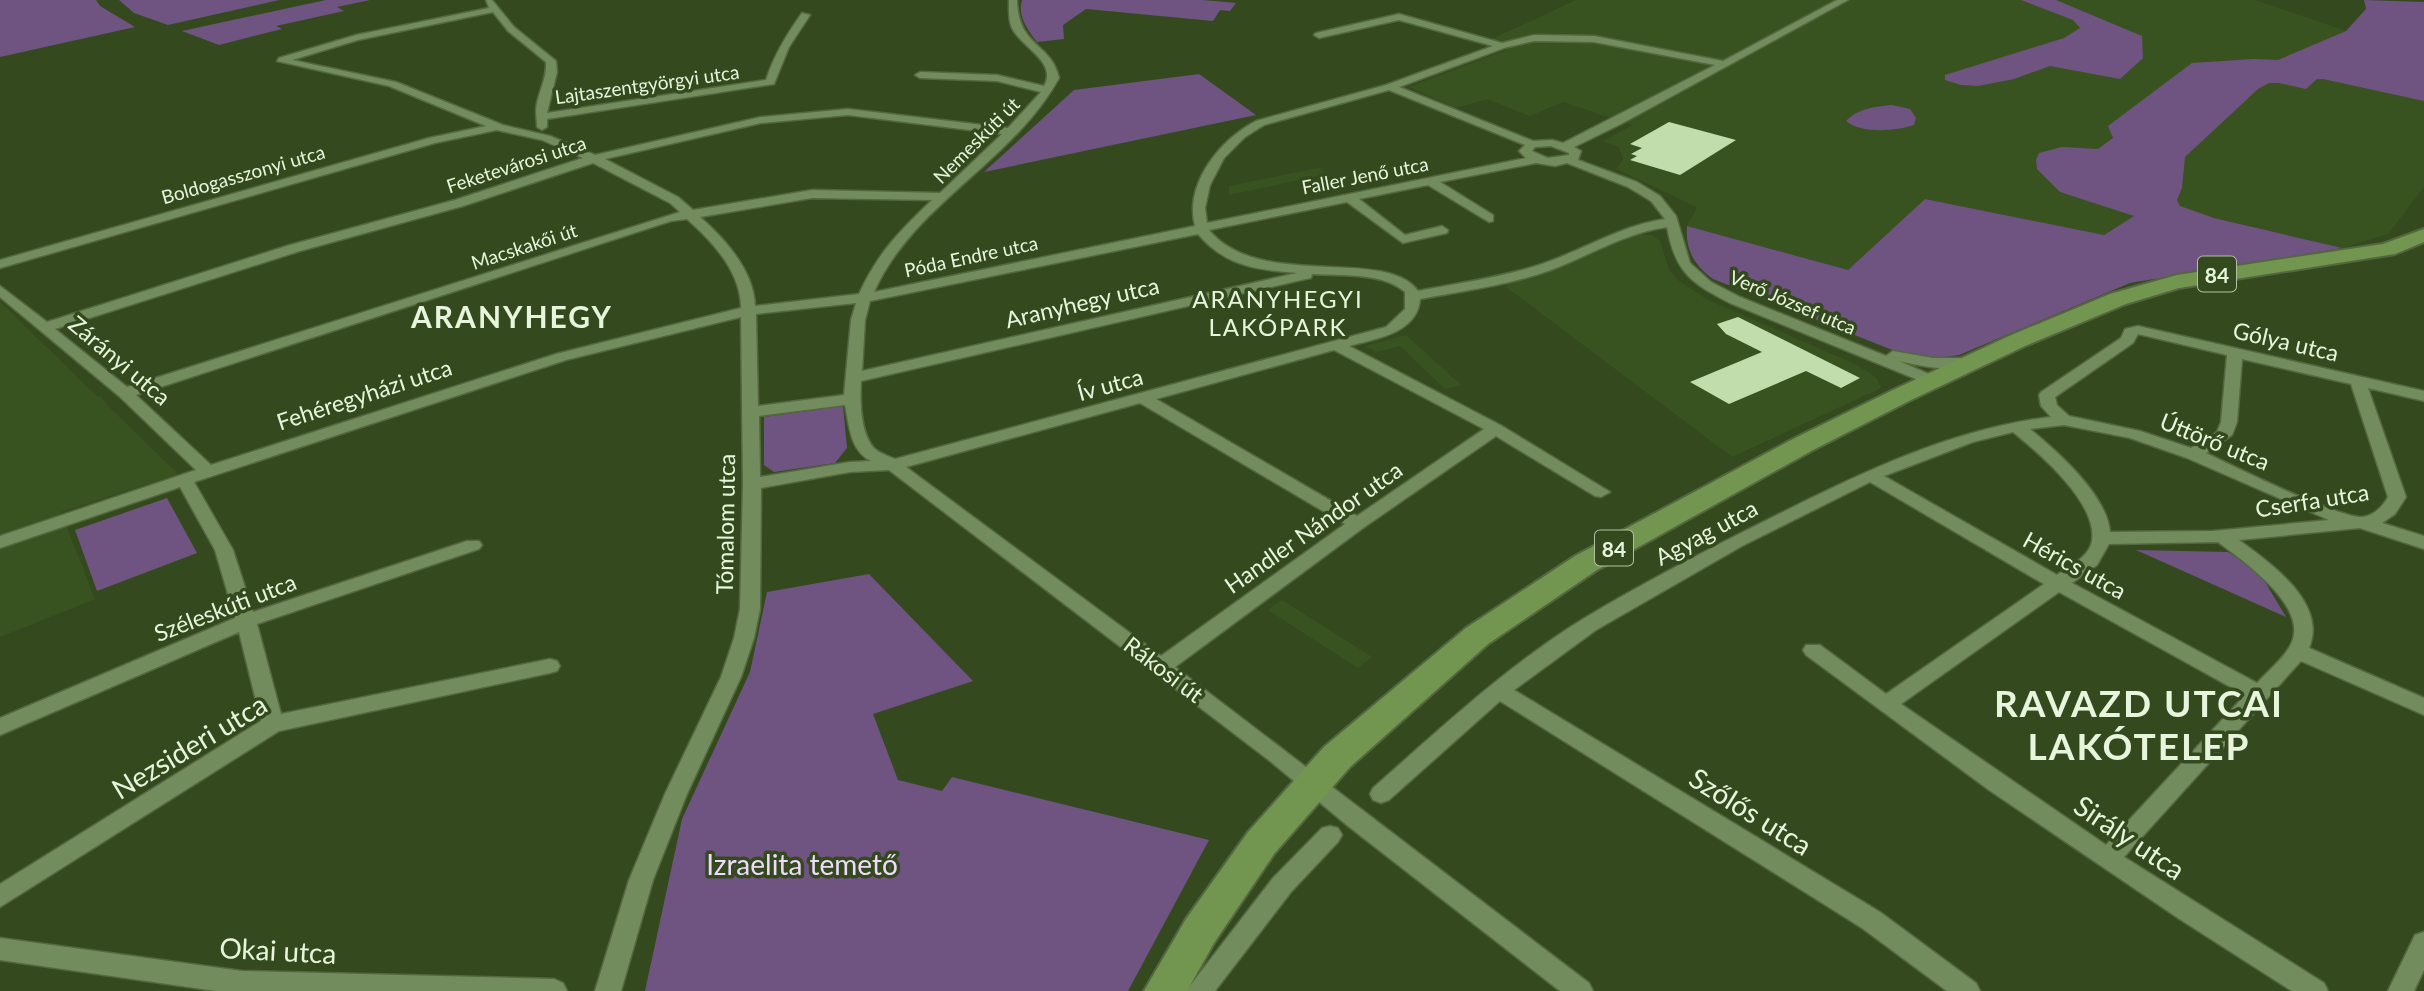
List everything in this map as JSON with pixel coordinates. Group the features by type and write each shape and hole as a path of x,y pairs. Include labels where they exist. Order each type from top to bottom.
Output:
{"main road":[{"name":"84","path":"1165,991 1200,931 1261,843 1337,757 1476,636 1586,563 1792,450 1902,395 1967,363 2140,290 2216,275 2388,250 2424,235"}],"street":[{"path":"487,0 511,29 551,61 552,72 542,104 541,117 542,131 547,138"},
{"name":"Nemeskúti út","path":"864,298 879,265 897,241 1011,132 1047,90 1054,72 1049,63 1028,45 1018,32 1012,14 1013,0"},
{"path":"1566,146 1617,122 1844,0"},
{"path":"496,9 356,38 282,61 392,85 499,127"},
{"name":"Lajtaszentgyörgyi utca","path":"541,117 770,82 776,60 806,15"},
{"path":"1319,35 1399,17 1489,40 1502,46"},
{"path":"1672,222 1640,227 1546,267 1506,279 1413,296 1409,288 1401,283 1374,273 1263,266 1223,253 1208,241 1201,228 1198,213 1203,188 1220,155 1241,132 1260,123 1390,87 1502,46 1534,38 1582,38 1724,64"},
{"path":"920,75 997,78 1047,90"},
{"path":"1390,87 1532,144 1552,143 1566,146 1575,155 1569,160"},
{"name":"Feketevárosi utca","path":"44,328 295,248 459,203 596,158 761,120 848,112 1011,132"},
{"name":"Tómalom utca","path":"499,127 547,138 596,158 674,200 726,251 748,291 752,412 750,610 731,677 676,794 642,880 608,991"},
{"name":"Boldogasszonyi utca","path":"0,264 459,133 499,127"},
{"path":"1532,144 1525,151 1536,159"},
{"name":"Faller Jenő utca","path":"1201,228 1536,159 1550,162 1569,160"},
{"name":"Verő József utca","path":"1569,160 1649,195 1666,209 1672,222 1679,258 1688,272 1705,285 1735,300 1933,381"},
{"path":"1431,182 1489,218"},
{"name":"Macskakői út","path":"125,393 634,229 689,214 811,194 944,197"},
{"path":"1350,198 1403,239 1441,230"},
{"name":"Póda Endre utca","path":"748,311 864,298 1201,228"},
{"name":"Aranyhegy utca","path":"852,378 1322,270"},
{"name":"Zárányi utca","path":"0,290 125,393 207,471"},
{"name":"Ív utca","path":"752,484 850,467 893,465 1338,346 1391,330 1412,310 1413,296"},
{"name":"Rákosi út","path":"864,298 858,320 852,399 859,438 870,454 893,465 1161,667 1580,991"},
{"name":"Fehéregyházi utca","path":"0,541 561,357 748,311"},
{"name":"Gólya utca","path":"2064,420 2049,406 2047,395 2128,340 2130,332 2138,330 2424,396"},
{"path":"1832,340 1900,358 1933,363 1967,363"},
{"path":"1832,340 1889,369 1899,381 1902,395"},
{"path":"1338,346 1496,429 1601,492"},
{"path":"2193,454 2224,435 2229,422 2235,353"},
{"path":"1900,358 1924,371 1933,381"},
{"name":"Cserfa utca","path":"2102,538 2157,541 2223,537 2375,519 2391,509 2397,497 2358,381"},
{"path":"752,412 852,399"},
{"path":"1145,399 1357,524"},
{"name":"Agyag utca","path":"1381,794 1499,690 1589,625 1736,542 1870,475 1967,438 2016,426 2064,420"},
{"name":"Úttörő utca","path":"2064,420 2134,434 2193,454 2300,503 2424,543"},
{"path":"1885,705 2090,561 2102,538 2095,515 2073,479 2040,444 2016,426"},
{"name":"Handler Nándor utca","path":"1161,667 1357,524 1496,429"},
{"name":"Hérics utca","path":"1870,475 2059,584 2258,693"},
{"path":"184,479 224,550 273,724"},
{"path":"2108,859 2298,650 2304,634 2299,614 2272,574 2223,537"},
{"name":"Széleskúti utca","path":"0,727 246,621 473,545"},
{"name":"Sirály utca","path":"1813,650 1885,705 2108,859 2192,916 2315,991"},
{"path":"2298,650 2424,707"},
{"name":"Nezsideri utca","path":"0,897 273,724 550,666"},
{"name":"Szőlős utca","path":"1499,690 1871,920 1967,991"},
{"path":"1199,991 1282,885 1330,835"},
{"path":"2401,991 2424,943"},
{"name":"Okai utca","path":"0,949 242,983 554,991"}],"shaded area":[{"path":"1576,0 2255,0 2346,31 2279,61 2424,94 2424,187 2388,234 2342,248 2173,208 2140,213 2103,235 1925,199 1848,270 1687,226 1697,207 1616,169 1623,159 1619,147 1603,141 1633,125 1563,102 1530,116 1487,99 1456,108 1409,87 1509,49 1492,39"},
{"path":"1319,168 1327,174 1229,195 1229,186"},
{"path":"1639,234 1652,235 1660,241 1669,270 1679,281 1708,300 1848,361 1877,379 1881,388 1732,457 1505,286"},
{"path":"0,302 98,397 101,396 178,474 61,512 95,599 0,637"},
{"path":"1406,335 1461,385 1445,389 1400,346 1377,352 1365,346"},
{"path":"1282,600 1372,657 1358,668 1268,610"}],"green space":[{"path":"0,0 96,0 100,6 135,27 0,57"},
{"path":"119,0 279,0 168,25 134,13"},
{"path":"326,0 370,0 337,7 344,11 276,26 282,29 219,45 182,31"},
{"path":"1022,0 1203,0 1236,3 1230,11 1220,10 1213,21 1086,9 1063,25 1064,39 1037,42 1022,17"},
{"path":"2021,0 2056,0 2142,36 2143,58 2120,79 2050,66 2014,79 1978,86 1945,80 1945,75 2064,38 2080,28 2073,20"},
{"path":"2364,0 2424,2 2424,101 2323,79 2317,79 2306,89 2269,83 2258,89 2185,157 2182,188 2177,200 2180,206 2214,218 2342,248 2130,283 1959,355 1934,359 1900,353 1713,279 1696,262 1689,250 1687,226 1848,270 1925,199 2104,235 2134,216 2060,192 2037,169 2036,160 2039,153 2062,147 2098,149 2113,138 2108,126 2192,63 2278,60 2346,31 2366,9"},
{"path":"1199,74 1256,115 984,172 1074,90"},
{"path":"1892,105 1910,109 1916,118 1914,125 1898,129 1869,130 1846,121 1862,111"},
{"path":"843,406 847,448 835,463 774,472 764,465 764,417"},
{"path":"167,498 197,553 97,591 75,530"},
{"path":"2136,550 2228,552 2258,570 2286,617"},
{"name":"Izraelita temető","path":"869,574 973,681 873,714 898,780 942,791 952,777 1209,840 1128,991 645,991 682,819 750,672 767,592"}],"building":[{"path":"1669,122 1736,140 1680,175 1630,160 1637,156 1631,154 1642,148 1630,144"},
{"path":"1738,317 1860,378 1841,388 1806,371 1729,404 1690,382 1762,352 1726,334 1717,324"}],"district":[{"name":"ARANYHEGYI LAKÓPARK","path":"1278,312"},
{"name":"ARANYHEGY","path":"512,316"},
{"name":"RAVAZD UTCAI LAKÓTELEP","path":"2139,724"}]}
